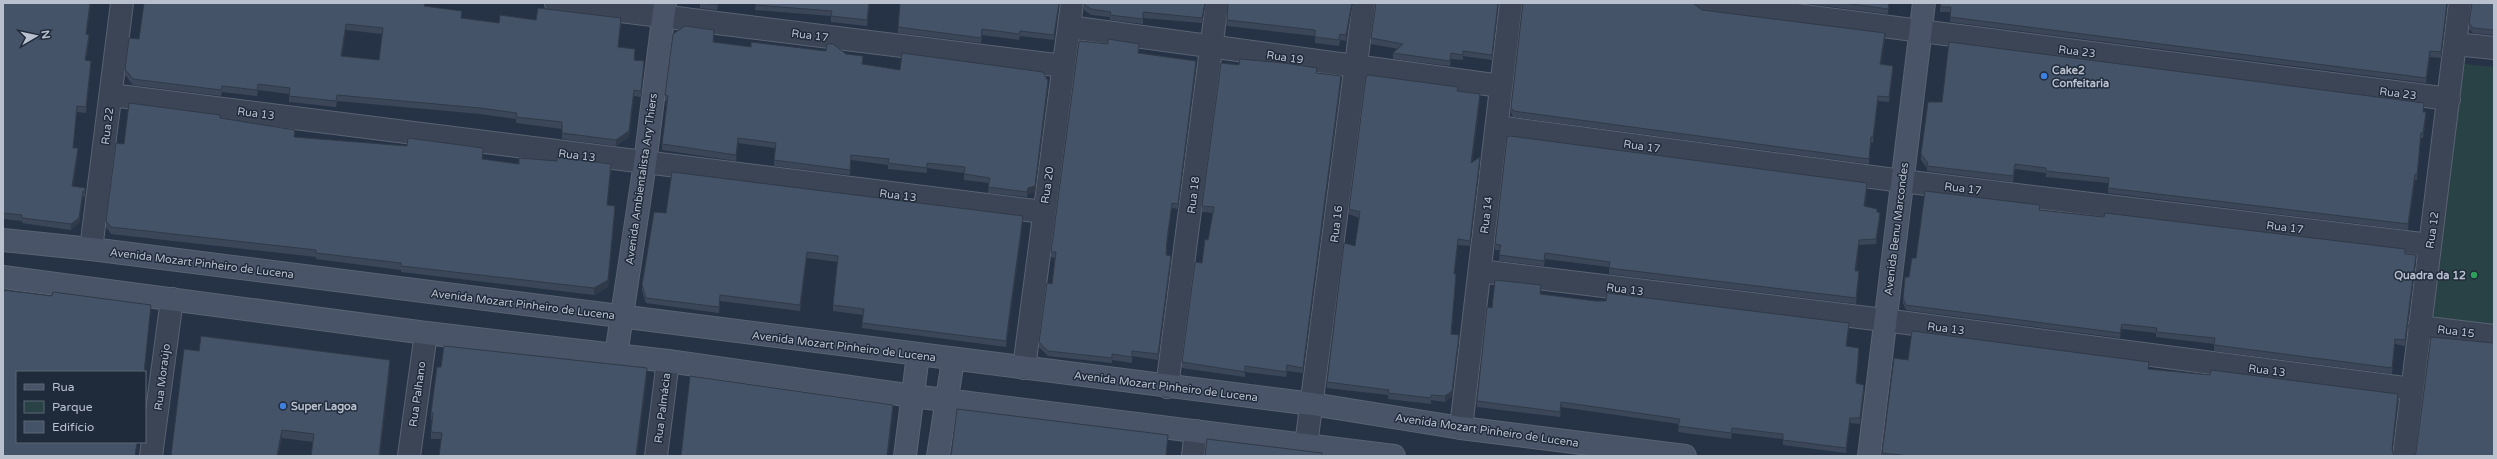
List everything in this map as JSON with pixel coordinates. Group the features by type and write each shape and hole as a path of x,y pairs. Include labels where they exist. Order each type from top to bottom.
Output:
{"main road":[{"name":"Avenida Benu Marcondes","path":"1868,456 1924,3"},
{"name":"Avenida Ambientalista Ary Thiers","path":"616,355 645,163 664,10"},
{"name":"Avenida Mozart Pinheiro de Lucena","path":"3,240 91,249 621,316 953,360 1312,404 1461,428 1685,456"},
{"path":"3,277 426,333 668,361 913,396 1394,456"},
{"path":"905,456 918,355"},
{"path":"938,456 953,360"}],"street":[{"name":"Rua 22","path":"91,249 122,3"},
{"name":"Rua 17","path":"556,3 664,10 1064,66"},
{"name":"Rua 20","path":"1024,368 1043,212 1072,3"},
{"name":"Rua 18","path":"1167,387 1217,3"},
{"name":"Rua 16","path":"1306,445 1364,3"},
{"name":"Rua 14","path":"1461,428 1511,3"},
{"name":"Rua 23","path":"1704,3 2449,99"},
{"name":"Rua 12","path":"2404,456 2460,3"},
{"name":"Rua 19","path":"1069,27 1501,86"},
{"path":"2456,44 2494,48"},
{"name":"Rua 13","path":"111,94 645,163 1043,212"},
{"name":"Rua 17","path":"1496,127 1902,181 2430,245"},
{"name":"Rua 13","path":"1480,271 1884,320 2412,389"},
{"name":"Rua Moraújo","path":"151,456 172,299"},
{"name":"Rua 15","path":"2419,327 2494,336"},
{"name":"Rua Palhano","path":"409,456 426,333"},
{"name":"Rua Palmácia","path":"656,456 668,361"},
{"path":"1193,456 1196,431"}],"green space":[{"path":"2464,64 2494,67 2494,326 2429,317"}],"building":[{"path":"3,3 90,3 86,34 89,35 85,60 91,61 86,107 77,106 73,148 78,148 72,186 85,188 85,193 83,191 79,218 71,224 22,218 22,215 3,213"},
{"path":"144,3 425,3 424,6 462,11 461,18 499,23 500,15 536,20 538,8 621,18 618,47 635,49 634,60 644,61 641,91 634,90 629,131 616,140 562,133 562,122 516,117 517,113 480,108 337,95 336,101 289,96 290,88 258,84 257,90 222,86 221,90 133,79 125,69 129,38 139,39","holes":["346,24 383,28 379,60 341,56"]},
{"path":"702,3 717,3 717,5"},
{"path":"756,3 869,3 867,20 831,16 832,11 755,5"},
{"path":"900,3 1059,3 1054,35 1020,31 1019,34 982,29 981,38 898,27"},
{"path":"1084,3 1205,3 1202,18 1143,12 1143,19 1110,15 1111,12 1091,9"},
{"path":"1228,3 1352,3 1346,35 1340,34 1339,40 1315,37 1315,30 1227,20"},
{"path":"1376,3 1498,3 1492,55 1463,51 1463,55 1451,53 1450,61 1393,53 1403,44 1371,38"},
{"path":"1523,3 1693,3 1702,10 1885,33 1880,64 1893,66 1889,97 1878,96 1869,159 1513,111 1511,107"},
{"path":"1844,3 1889,3 1888,9"},
{"path":"1941,3 2447,3 2441,52 2430,51 2426,78 1950,17 1951,7 1940,7"},
{"path":"2472,3 2494,3 2494,30 2473,28 2469,23"},
{"path":"685,26 714,30 713,42 751,47 751,42 826,51 827,44 833,44 846,54 863,56 862,64 900,70 902,53 1043,72 1048,81 1035,186 1028,188 1027,192 988,187 990,178 964,174 965,167 927,163 927,168 888,163 889,159 851,155 850,170 774,160 776,143 738,138 736,155 662,144 668,96 665,95 673,34"},
{"path":"1108,39 1139,44 1138,53 1196,61 1178,204 1172,203 1167,239 1166,255 1171,256 1158,354 1132,351 1132,357 1112,354 1112,358 1048,351 1039,342 1047,283 1052,284 1056,252 1051,252 1079,41 1108,44"},
{"path":"1949,42 2424,103 2423,112 2426,112 2423,133 2421,133 2417,175 2415,174 2408,224 2108,188 2109,178 2046,171 2046,168 2015,164 2013,176 1927,166 1928,163 1921,154 1928,102 1942,102"},
{"path":"1240,59 1317,68 1316,73 1341,76 1303,368 1287,365 1286,372 1245,366 1245,372 1182,362 1195,262 1202,263 1205,239 1208,240 1214,207 1202,206 1221,63 1239,65"},
{"path":"1368,75 1458,87 1457,91 1480,94 1471,163 1480,157 1470,241 1458,239 1454,274 1456,274 1451,334 1459,335 1452,391 1445,396 1431,395 1431,398 1388,393 1389,390 1327,382 1344,243 1355,246 1360,212 1349,209 1366,77"},
{"path":"129,103 220,115 220,118 295,130 294,137 407,146 408,138 483,148 482,159 519,164 519,158 557,161 557,157 611,164 607,205 615,206 608,280 594,288 401,266 401,263 316,253 316,250 111,227 106,221 116,143 124,144"},
{"path":"1510,136 1867,183 1864,206 1877,209 1877,212 1880,213 1876,239 1859,240 1855,271 1859,271 1856,298 1609,268 1610,262 1545,253 1544,261 1499,255 1501,245 1495,244 1507,137"},
{"path":"672,172 1023,216 1006,341 862,323 864,309 833,305 838,256 807,252 800,305 720,295 719,307 646,298 642,285 654,212 666,213"},
{"path":"1925,191 2040,205 2039,210 2104,217 2105,213 2405,249 2405,254 2416,255 2405,340 2395,339 2392,368 2214,345 2215,338 2156,332 2157,328 2122,324 2120,333 1906,305 1903,298 1905,277 1909,277 1912,258 1916,258"},
{"path":"1495,280 1541,285 1540,294 1596,301 1606,301 1607,293 1849,323 1846,346 1859,348 1856,383 1864,385 1860,418 1850,418 1846,448 1783,440 1783,434 1732,428 1731,433 1678,426 1680,419 1561,402 1560,412 1477,401 1487,307 1492,308"},
{"path":"3,290 52,296 53,292 151,305 144,371 16,371 16,443 137,443 135,456 3,456"},
{"path":"1912,331 2149,362 2148,369 2210,375 2211,370 2398,394 2392,449 2394,456 1910,456 1882,453 1894,358 1908,360"},
{"path":"201,336 390,360 379,456 311,456 314,434 282,430 277,456 171,456 184,349 199,351"},
{"path":"2431,337 2494,342 2494,456 2415,456"},
{"path":"444,346 647,368 636,456 439,456 442,433 431,432 433,413 431,413 437,367 441,367"},
{"path":"690,376 893,405 887,456 681,456"},
{"path":"957,409 1168,435 1166,456 951,456"},
{"path":"1207,439 1322,453 1322,456 1205,456"}],"place":[{"name":"Cake2 Confeitaria","path":"2044,76"},
{"name":"Quadra da 12","path":"2474,275"},
{"name":"Super Lagoa","path":"283,406"}]}
